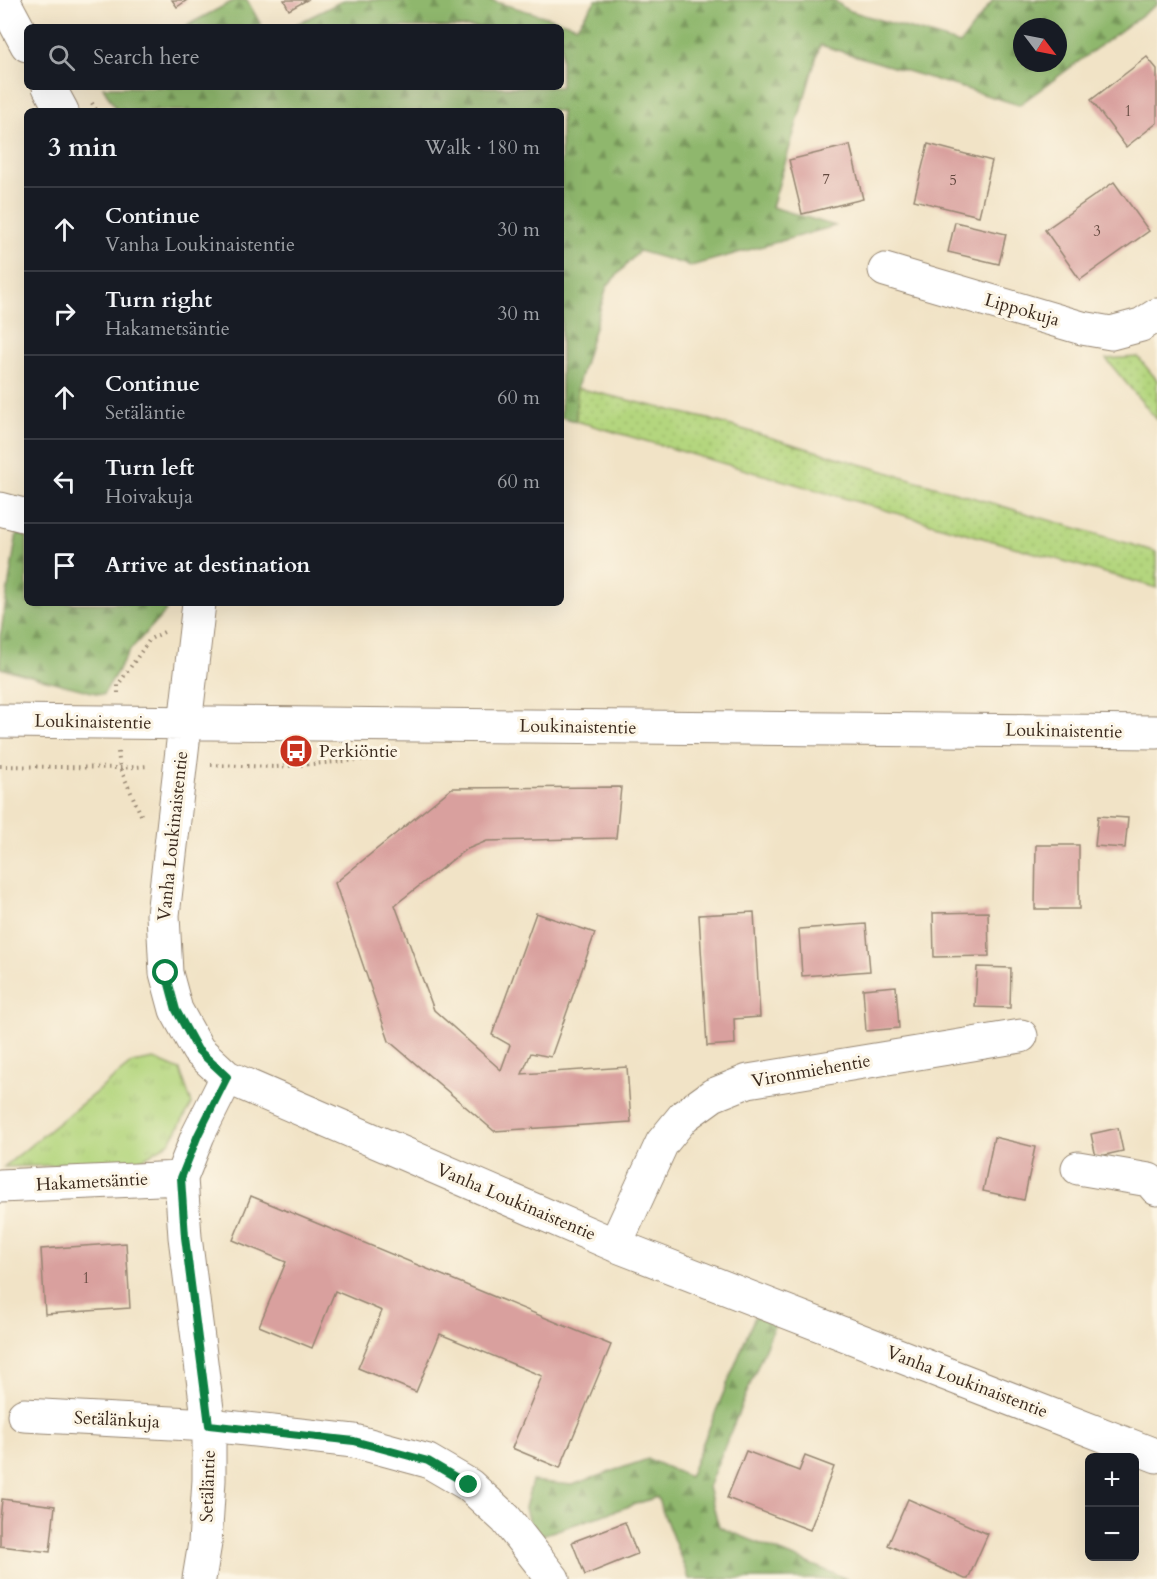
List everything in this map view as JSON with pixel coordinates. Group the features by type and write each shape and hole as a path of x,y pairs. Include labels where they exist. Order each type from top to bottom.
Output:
{"street":[{"path":"3,0 24,39"},
{"path":"52,90 60,108"},
{"name":"Lippokuja","path":"885,270 1082,328 1111,333 1141,325 1157,315"},
{"path":"0,509 24,515"},
{"path":"185,723 197,607"},
{"name":"Loukinaistentie","path":"0,721 1157,732"},
{"name":"Vanha Loukinaistentie","path":"185,723 163,915 166,973 176,1010 198,1050 227,1077 615,1245 1157,1456"},
{"name":"Vironmiehentie","path":"615,1245 662,1143 684,1116 713,1095 748,1082 1021,1036"},
{"path":"181,1178 198,1135 227,1077"},
{"path":"1078,1168 1149,1180 1157,1189"},
{"name":"Hakametsäntie","path":"0,1186 181,1178"},
{"name":"Setäläntie","path":"181,1178 185,1237 209,1425 207,1522 199,1579"},
{"name":"Setälänkuja","path":"24,1415 209,1425 354,1441 428,1461 469,1485 506,1519 553,1579"}],"path":[{"path":"120,768 115,722 118,685 150,639 197,607"},
{"path":"0,766 120,768 181,764 276,767 391,757"}],"green space":[{"path":"235,0 247,0 260,24 190,24"},
{"path":"344,0 489,0 577,26 596,0 834,0 847,10 960,44 993,0 1157,0 1157,4 1067,70 1067,18 1013,18 1013,72 1064,72 1019,105 820,45 772,207 835,226 691,266 639,251 607,286 577,388 576,421 564,418 564,108 115,108 105,90 564,90 564,24 297,24"},
{"path":"1138,357 1157,380 1157,420 1106,359"},
{"path":"577,388 708,419 1157,552 1157,588 576,421"},
{"path":"17,533 24,536 24,606 160,606 166,611 130,650 103,695 0,668 0,638"},
{"path":"154,1059 180,1070 192,1104 170,1142 138,1162 4,1167 132,1063"},
{"path":"755,1316 775,1324 708,1487 719,1527 847,1579 689,1579 657,1497 533,1538 525,1508 532,1481 572,1485 648,1459 689,1477"}],"building":[{"path":"172,0 187,0 177,7"},
{"path":"284,0 307,0 289,10"},
{"path":"1147,57 1157,69 1157,123 1126,147 1091,100"},
{"path":"928,144 992,161 979,216 914,200"},
{"path":"850,145 863,199 802,214 789,160"},
{"path":"1114,182 1149,231 1080,280 1045,230"},
{"path":"955,222 1006,234 999,264 948,252"},
{"path":"621,787 616,838 487,841 465,850 395,905 434,1010 501,1070 510,1045 492,1035 536,913 595,933 551,1057 531,1053 522,1074 627,1067 631,1122 494,1131 389,1041 335,883 452,788"},
{"path":"1098,816 1128,818 1125,848 1095,846"},
{"path":"1036,845 1079,845 1079,909 1035,909"},
{"path":"754,912 760,1017 734,1019 735,1044 707,1046 699,915"},
{"path":"988,912 989,956 934,957 933,913"},
{"path":"866,924 870,971 802,976 799,929"},
{"path":"977,967 1011,968 1010,1008 975,1007"},
{"path":"896,986 899,1028 866,1031 863,989"},
{"path":"1118,1128 1123,1151 1096,1157 1091,1134"},
{"path":"994,1137 1035,1147 1024,1200 983,1191"},
{"path":"251,1196 611,1345 560,1468 512,1448 542,1376 440,1334 416,1392 358,1368 382,1311 335,1291 312,1348 259,1326 286,1262 233,1240"},
{"path":"126,1243 130,1308 45,1314 41,1249"},
{"path":"746,1451 799,1471 805,1456 834,1467 810,1530 727,1498"},
{"path":"2,1499 55,1506 50,1552 0,1546"},
{"path":"908,1499 988,1534 968,1579 888,1545"},
{"path":"625,1522 637,1554 585,1575 572,1542"}],"place":[{"name":"Perkiöntie","path":"296,751"}],"route":[{"path":"166,973 176,1010 198,1050 227,1077 198,1135 181,1178 185,1237 209,1425 354,1441 428,1461 469,1485"}]}
